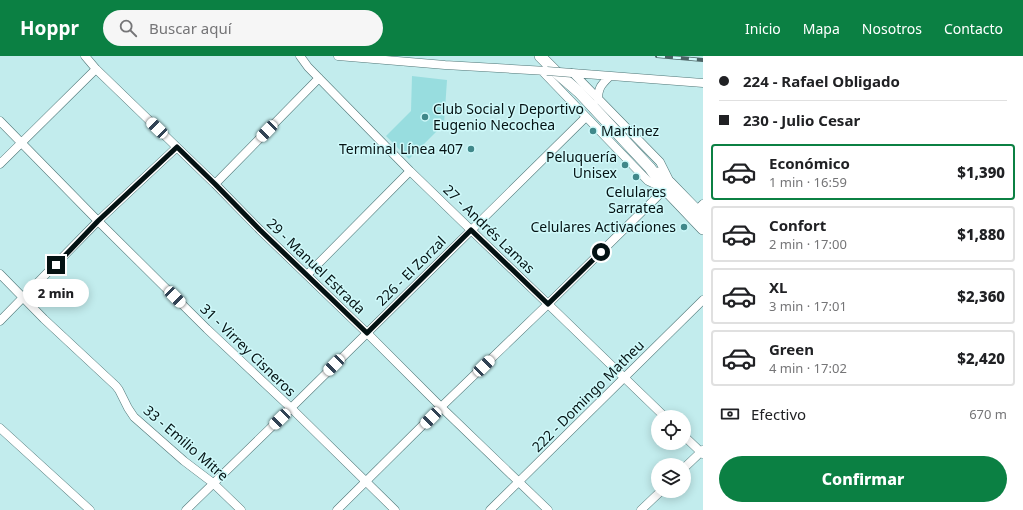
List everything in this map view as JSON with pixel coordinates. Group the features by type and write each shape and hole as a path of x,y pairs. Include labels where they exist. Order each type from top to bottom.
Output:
{"main road":[{"path":"540,56 556,73 579,92 667,186 703,229"},
{"path":"550,56 565,71 579,92"},
{"path":"667,186 701,211"}],"street":[{"name":"29 - Manuel Estrada","path":"85,56 96,69 215,184 260,230 548,510"},
{"name":"27 - Andrés Lamas","path":"300,56 308,67 410,171 658,410"},
{"path":"338,56 703,83"},
{"path":"0,164 96,69"},
{"path":"545,71 586,117 648,181 667,186"},
{"path":"573,74 660,162 667,186"},
{"path":"598,100 598,92 609,77"},
{"path":"215,184 319,78"},
{"name":"226 - El Zorzal","path":"186,510 586,117"},
{"name":"31 - Virrey Cisneros","path":"0,121 207,329 291,408 395,510"},
{"path":"0,321 98,221 177,147"},
{"path":"307,275 410,171"},
{"path":"337,510 667,186"},
{"name":"33 - Emilio Mitre","path":"0,274 44,319 116,386 134,417 184,461 213,483 241,510"},
{"name":"222 - Domingo Matheu","path":"490,510 703,300"},
{"path":"0,428 90,510"},
{"path":"691,442 702,452 691,462"},
{"path":"641,510 654,498"}],"shaded area":[{"name":"Club Social y Deportivo Eugenio Necochea","path":"412,76 447,80 444,124 409,159 386,136 411,111"}],"railway":[{"path":"657,56 703,60"}],"place":[{"name":"Club Social y Deportivo Eugenio Necochea","path":"425,117"},
{"name":"Martinez","path":"593,131"},
{"name":"Terminal Línea 407","path":"471,149"},
{"name":"Peluquería Unisex","path":"625,165"},
{"name":"Celulares Sarratea","path":"636,177"},
{"name":"Celulares Activaciones","path":"684,227"}],"route":[{"path":"56,265 98,221 177,147 260,230 367,333 471,230 548,304 601,252"}]}
